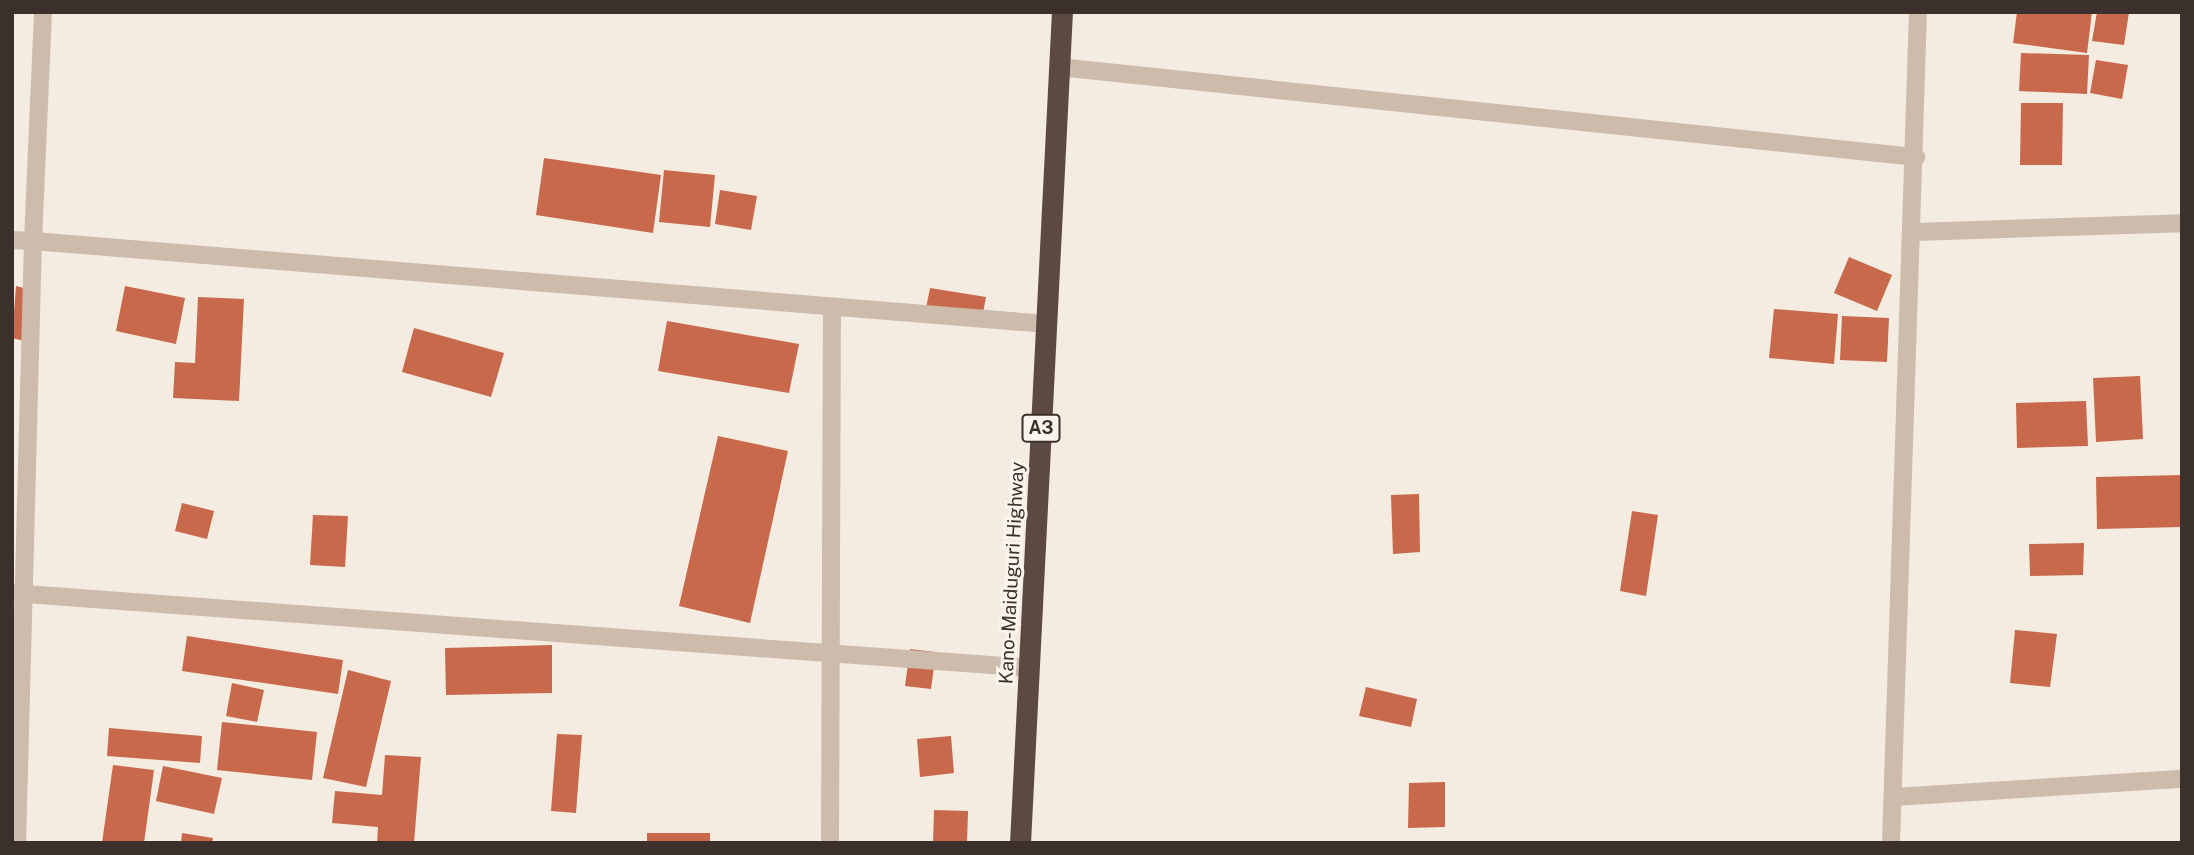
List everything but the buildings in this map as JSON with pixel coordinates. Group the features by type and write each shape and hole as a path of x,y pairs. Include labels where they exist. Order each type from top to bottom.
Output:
{"highway":[{"name":"Kano-Maiduguri Highway","path":"1020,843 1062,12"}],"street":[{"path":"17,843 19,594 43,12"},
{"path":"1891,843 1915,232 1918,12"},
{"path":"1059,67 1916,157"},
{"path":"1915,232 2182,223"},
{"path":"12,240 1046,324"},
{"path":"830,843 832,307"},
{"path":"19,594 1030,668"},
{"path":"1894,797 2182,779"}]}
